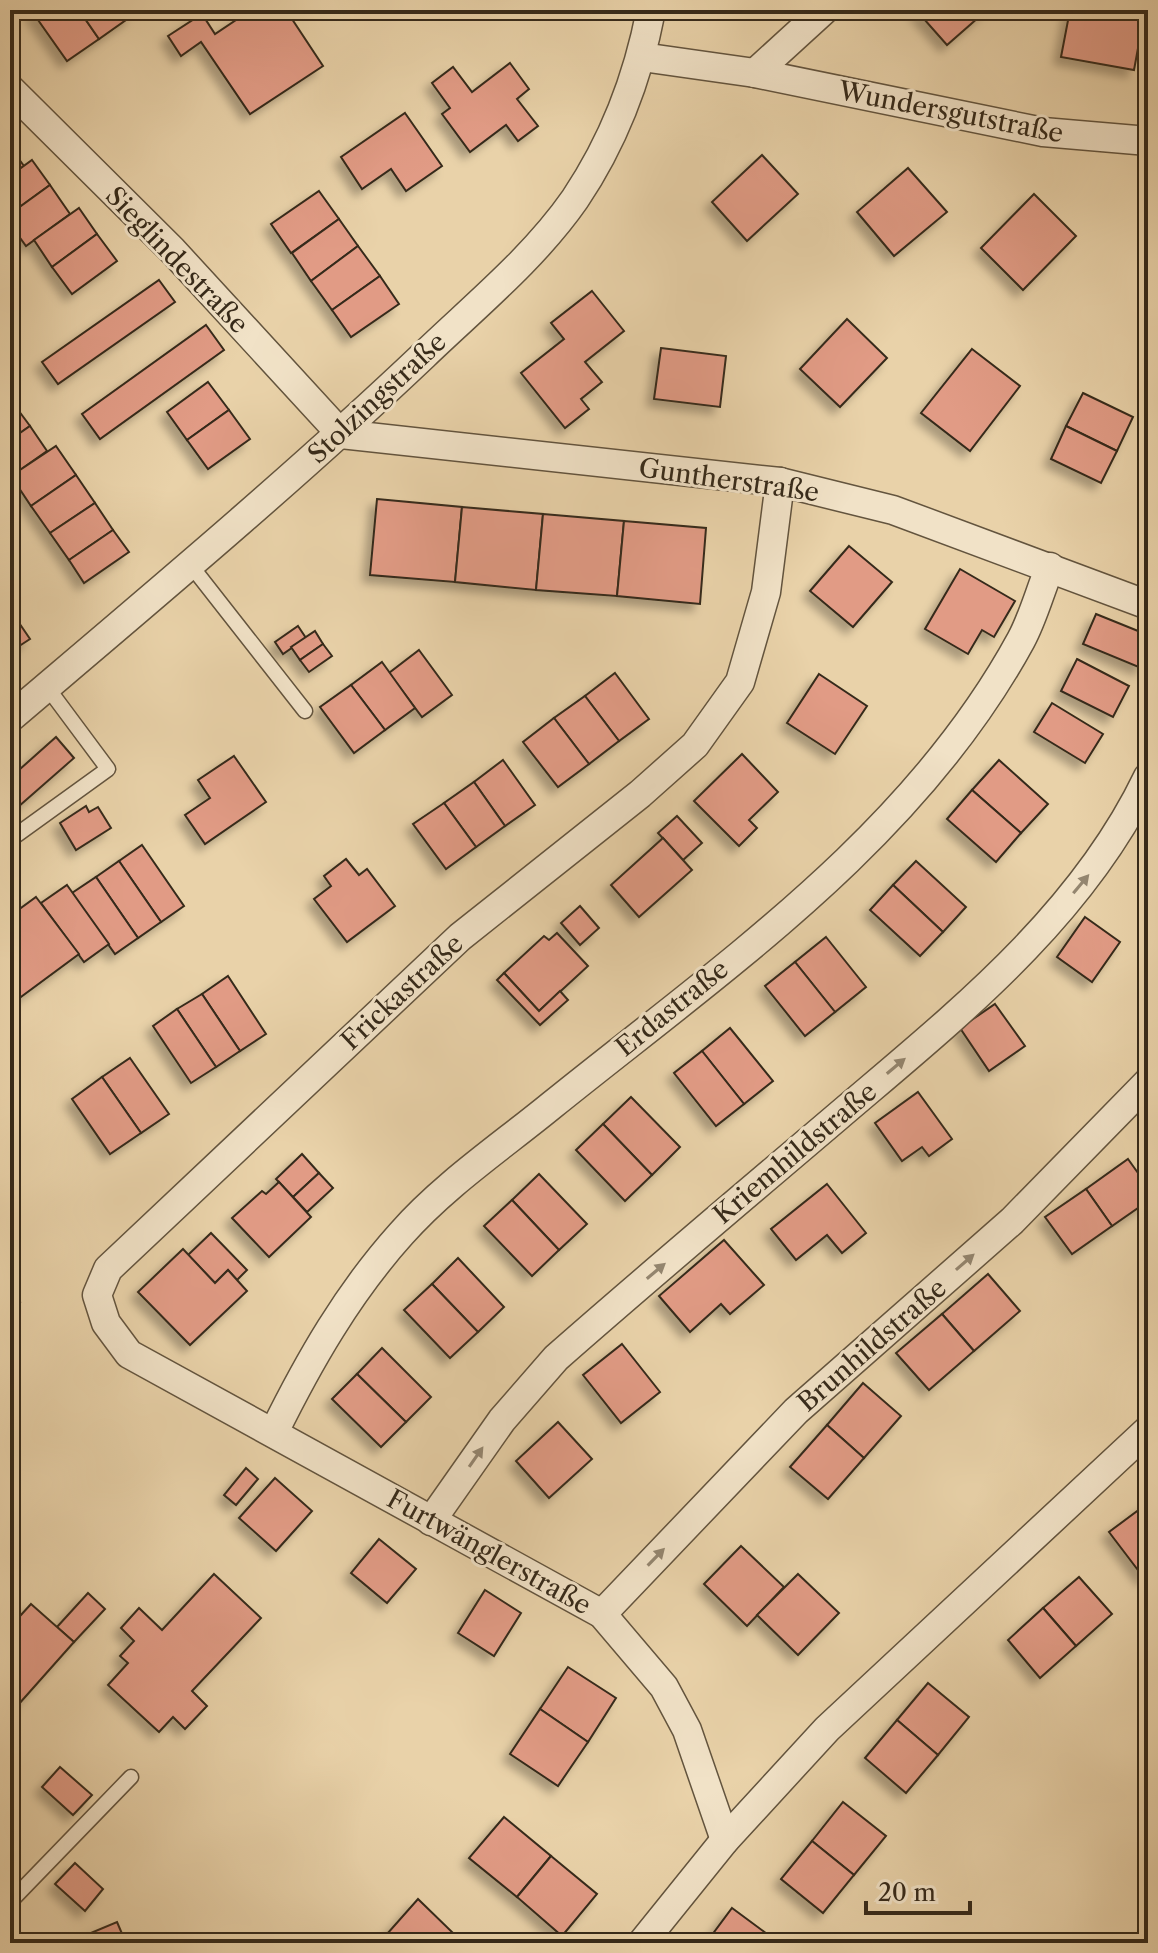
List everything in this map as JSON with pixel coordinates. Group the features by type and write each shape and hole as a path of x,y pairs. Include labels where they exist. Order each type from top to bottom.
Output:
{"street":[{"name":"Stolzingstraße","path":"10,718 341,434 529,254 574,200 614,135 642,57 651,10"},
{"path":"755,73 824,10"},
{"name":"Wundersgutstraße","path":"642,57 755,73 1043,132 1134,143 1148,141"},
{"name":"Sieglindestraße","path":"10,89 172,250 341,434"},
{"name":"Guntherstraße","path":"341,434 780,482 893,510 1148,605"},
{"name":"Frickastraße","path":"274,1432 129,1354 106,1323 97,1295 108,1269 460,937 640,794 695,745 740,682 766,592 780,482"},
{"name":"Erdastraße","path":"274,1432 308,1363 352,1295 402,1233 463,1177 785,916 881,828 936,768 1022,638 1050,567"},
{"name":"Kriemhildstraße","path":"431,1521 502,1420 556,1358 945,1025 1035,939 1095,868 1148,777"},
{"name":"Brunhildstraße","path":"602,1614 796,1411 1012,1221 1148,1082"},
{"path":"642,1943 725,1840 827,1729 1148,1430"},
{"name":"Furtwänglerstraße","path":"274,1432 602,1614 664,1687 687,1730 725,1840"}],"lane":[{"path":"189,563 305,711"},
{"path":"11,839 108,769 47,687"},
{"path":"10,1902 131,1777"}],"building":[{"path":"31,10 79,10 99,39 67,61"},
{"path":"79,10 129,10 133,15 99,39"},
{"path":"251,10 286,10 323,66 250,114 201,42 181,56 168,36 202,14 215,34"},
{"path":"916,10 987,10 947,45"},
{"path":"1070,10 1145,10 1134,70 1061,57"},
{"path":"510,63 529,89 517,99 538,126 518,141 506,125 470,152 442,114 450,108 432,83 453,67 472,92"},
{"path":"405,113 442,166 406,191 391,169 362,189 341,157"},
{"path":"10,147 24,166 10,176"},
{"path":"762,155 798,194 747,241 712,202"},
{"path":"32,160 50,185 10,214 10,176"},
{"path":"908,168 947,212 894,256 857,212"},
{"path":"50,185 70,214 26,246 10,224 10,214"},
{"path":"319,191 339,219 291,253 271,224"},
{"path":"1034,194 1076,236 1023,290 981,248"},
{"path":"79,208 97,234 52,267 34,240"},
{"path":"339,219 358,246 311,281 292,253"},
{"path":"97,234 117,261 72,294 52,267"},
{"path":"358,246 380,276 332,310 311,281"},
{"path":"380,276 399,304 351,337 332,310"},
{"path":"159,280 175,302 58,384 42,362"},
{"path":"592,291 624,331 585,362 602,382 581,399 589,409 565,428 521,373 564,339 551,323"},
{"path":"847,319 887,358 840,407 800,369"},
{"path":"206,325 224,350 100,439 82,414"},
{"path":"661,348 726,356 720,407 654,399"},
{"path":"972,349 1020,386 970,451 921,413"},
{"path":"208,382 229,410 187,440 167,412"},
{"path":"1083,393 1133,417 1117,451 1066,426"},
{"path":"10,399 30,426 10,440"},
{"path":"229,410 250,439 208,469 187,440"},
{"path":"30,426 47,451 10,477 10,440"},
{"path":"1066,426 1117,451 1101,483 1051,459"},
{"path":"56,446 76,475 31,506 11,476"},
{"path":"76,475 95,503 50,533 31,506"},
{"path":"377,499 462,507 455,582 370,575"},
{"path":"95,503 113,530 69,560 50,533"},
{"path":"462,507 543,514 536,590 455,582"},
{"path":"543,514 624,521 617,596 536,590"},
{"path":"624,521 706,528 700,604 617,596"},
{"path":"113,530 129,552 84,583 69,560"},
{"path":"849,546 892,582 853,627 810,591"},
{"path":"960,569 1015,601 994,637 982,630 968,654 925,629"},
{"path":"10,612 30,639 10,652"},
{"path":"1096,614 1148,635 1148,652 1141,668 1083,644"},
{"path":"298,626 306,638 283,654 275,642"},
{"path":"315,631 323,644 300,660 291,647"},
{"path":"323,644 332,656 309,672 300,660"},
{"path":"419,650 452,695 422,717 389,673"},
{"path":"1077,659 1129,686 1113,717 1061,691"},
{"path":"382,662 415,708 385,730 351,685"},
{"path":"615,673 649,719 619,741 585,696"},
{"path":"819,674 867,706 835,754 787,723"},
{"path":"351,685 385,730 354,753 320,707"},
{"path":"585,696 619,741 589,764 554,718"},
{"path":"1052,703 1103,734 1085,763 1034,732"},
{"path":"554,718 589,764 558,787 523,742"},
{"path":"56,737 74,758 10,814 10,778"},
{"path":"742,754 778,792 749,820 757,828 739,846 694,801"},
{"path":"234,756 266,802 205,844 185,815 210,798 198,780"},
{"path":"503,760 535,805 505,826 474,782"},
{"path":"999,760 1048,804 1021,833 972,790"},
{"path":"474,782 505,826 476,847 444,803"},
{"path":"972,790 1021,833 996,862 947,819"},
{"path":"444,803 476,847 446,869 413,824"},
{"path":"86,806 89,812 98,807 111,828 76,850 60,823"},
{"path":"677,816 702,843 683,860 658,833"},
{"path":"663,838 692,870 639,917 611,885"},
{"path":"142,845 184,906 161,922 119,861"},
{"path":"346,859 359,875 367,869 395,906 347,942 314,899 331,886 324,876"},
{"path":"119,861 161,922 138,938 96,877"},
{"path":"916,861 966,907 943,932 893,885"},
{"path":"96,877 138,938 115,954 72,893"},
{"path":"67,885 109,944 84,962 41,903"},
{"path":"893,885 943,932 920,956 870,910"},
{"path":"36,897 79,954 10,1005 10,916"},
{"path":"580,906 599,928 580,945 561,923"},
{"path":"1085,917 1120,942 1092,982 1057,957"},
{"path":"557,933 588,966 539,1011 504,973 544,936 549,940"},
{"path":"826,937 866,987 835,1012 795,962"},
{"path":"795,962 835,1012 805,1036 765,986"},
{"path":"504,973 539,1011 560,991 568,1000 540,1025 497,980"},
{"path":"228,976 266,1034 240,1051 202,994"},
{"path":"202,994 240,1051 216,1067 177,1009"},
{"path":"995,1004 1025,1046 989,1071 960,1028"},
{"path":"177,1009 216,1067 191,1083 153,1026"},
{"path":"730,1028 773,1081 744,1104 702,1051"},
{"path":"702,1051 744,1104 716,1126 674,1073"},
{"path":"130,1058 169,1114 141,1133 102,1077"},
{"path":"102,1077 141,1133 110,1154 72,1099"},
{"path":"918,1092 952,1139 929,1156 922,1147 902,1161 875,1123"},
{"path":"631,1097 680,1147 652,1175 603,1124"},
{"path":"603,1124 652,1175 625,1201 576,1150"},
{"path":"302,1154 319,1173 293,1197 276,1179"},
{"path":"1128,1159 1148,1187 1148,1201 1112,1226 1086,1189"},
{"path":"319,1173 333,1188 307,1212 293,1197"},
{"path":"539,1174 587,1224 559,1250 512,1200"},
{"path":"279,1182 311,1217 269,1257 232,1218 262,1191 266,1194"},
{"path":"827,1184 866,1233 842,1253 827,1235 796,1260 771,1229"},
{"path":"1086,1189 1112,1226 1072,1254 1045,1217"},
{"path":"512,1200 559,1250 532,1276 484,1226"},
{"path":"211,1233 247,1270 237,1280 228,1270 215,1283 188,1255"},
{"path":"724,1240 764,1285 730,1314 721,1304 690,1332 659,1296"},
{"path":"183,1249 215,1283 228,1270 247,1291 190,1345 138,1292"},
{"path":"458,1258 504,1307 478,1332 432,1284"},
{"path":"988,1274 1020,1311 974,1351 942,1314"},
{"path":"432,1284 478,1332 450,1358 404,1310"},
{"path":"10,1287 20,1302 10,1309"},
{"path":"942,1314 974,1351 929,1390 896,1353"},
{"path":"622,1344 660,1392 621,1423 583,1375"},
{"path":"382,1348 431,1397 406,1422 357,1374"},
{"path":"357,1374 406,1422 381,1447 332,1399"},
{"path":"863,1383 901,1416 864,1458 827,1425"},
{"path":"558,1422 592,1459 549,1498 516,1461"},
{"path":"827,1425 864,1458 828,1499 790,1467"},
{"path":"246,1468 258,1479 236,1505 224,1495"},
{"path":"275,1478 312,1511 276,1551 239,1518"},
{"path":"1148,1503 1148,1576 1144,1578 1109,1532"},
{"path":"379,1539 416,1569 387,1603 351,1573"},
{"path":"741,1546 784,1587 747,1626 704,1584"},
{"path":"214,1574 261,1618 192,1691 207,1706 185,1729 173,1717 159,1732 108,1685 128,1663 120,1656 134,1641 121,1628 139,1608 162,1630"},
{"path":"798,1574 839,1613 798,1655 757,1615"},
{"path":"1079,1577 1112,1614 1076,1646 1043,1608"},
{"path":"485,1590 521,1613 494,1656 458,1633"},
{"path":"88,1593 105,1609 74,1642 57,1627"},
{"path":"31,1604 74,1642 10,1714 10,1627"},
{"path":"1043,1608 1076,1646 1040,1678 1008,1640"},
{"path":"568,1667 616,1698 588,1742 540,1709"},
{"path":"928,1683 969,1717 938,1755 897,1720"},
{"path":"540,1709 588,1742 558,1786 510,1754"},
{"path":"897,1720 938,1755 906,1793 865,1758"},
{"path":"60,1767 92,1795 73,1815 42,1787"},
{"path":"843,1802 886,1836 854,1875 812,1841"},
{"path":"504,1817 551,1856 517,1897 469,1858"},
{"path":"812,1841 854,1875 823,1913 781,1879"},
{"path":"551,1856 597,1894 562,1936 517,1897"},
{"path":"75,1863 103,1889 85,1911 55,1884"},
{"path":"418,1899 452,1932 442,1943 379,1943"},
{"path":"732,1908 778,1942 706,1943"},
{"path":"117,1922 126,1943 67,1943"}]}
